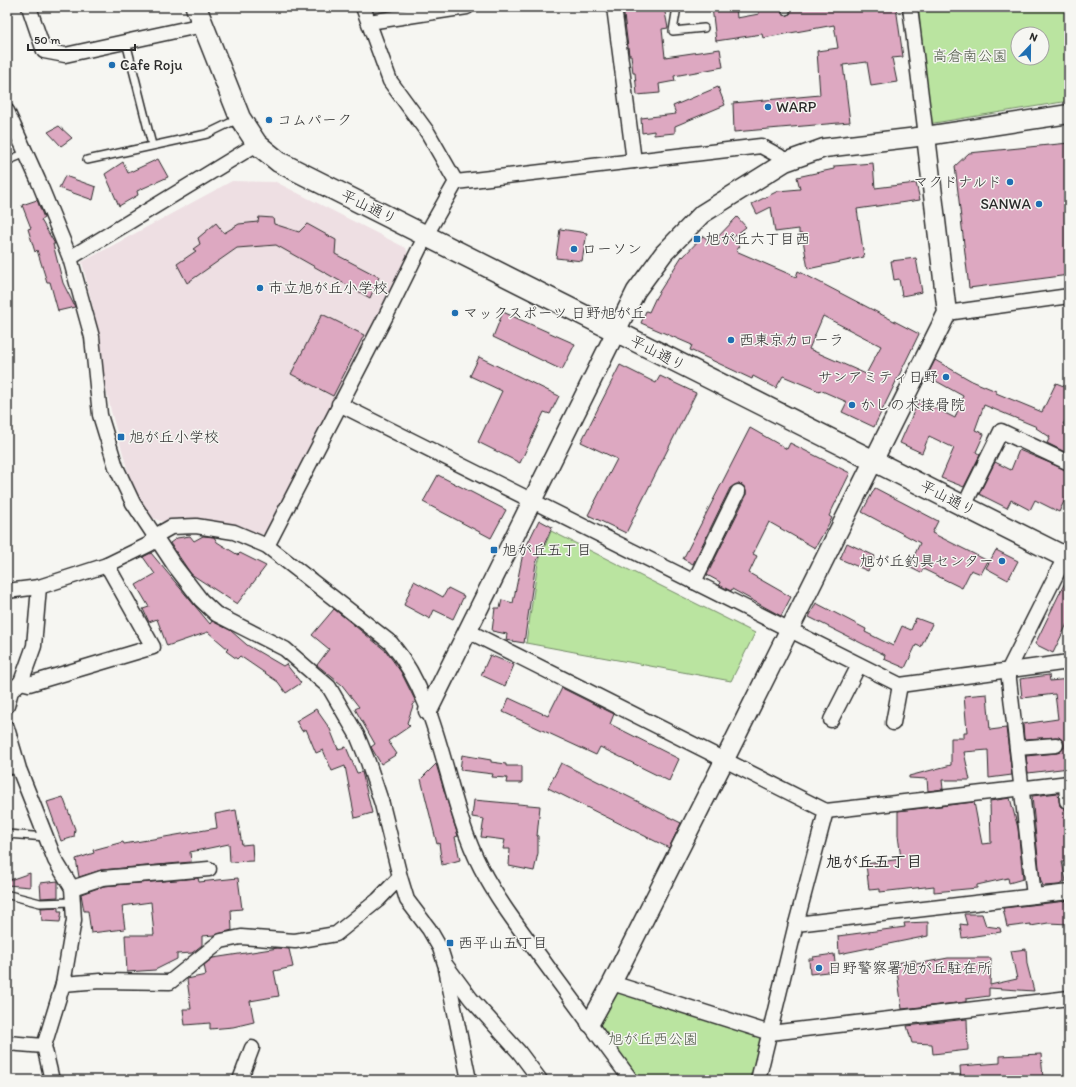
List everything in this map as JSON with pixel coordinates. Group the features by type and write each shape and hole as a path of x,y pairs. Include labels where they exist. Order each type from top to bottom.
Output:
{"main road":[{"name":"平山通り","path":"200,16 240,118 257,144 286,166 964,506 1068,555"}],"street":[{"path":"29,7 44,51 65,55 126,42 200,16"},
{"path":"363,7 390,81 428,133 456,182"},
{"path":"368,22 467,7"},
{"path":"614,7 634,161"},
{"path":"590,1023 612,983 724,761 948,313 910,7"},
{"path":"428,711 636,291 664,253 702,214 785,162 824,148 926,136 1069,114"},
{"path":"8,117 26,153 70,258 92,337 100,415 116,467 133,503 201,600 216,614 285,649 328,687 357,735 382,804 407,900 429,929 440,948 445,964 469,1080"},
{"path":"70,258 257,144"},
{"path":"456,182 761,146 779,156 785,162"},
{"path":"268,546 426,235 456,182"},
{"path":"948,313 1069,296"},
{"path":"339,404 900,685 1069,662"},
{"path":"964,506 1001,431 1069,463"},
{"path":"694,582 738,492"},
{"path":"7,591 39,587 107,566 150,544 155,536 171,527 196,526 234,532 268,546 391,643 402,655 415,678 428,711 450,776 463,828 481,868 505,909 631,1080"},
{"path":"1034,896 1008,671 1068,555"},
{"path":"13,688 153,647 107,566"},
{"path":"7,706 13,688 34,646 39,587"},
{"path":"468,631 826,812 1068,783 1068,801"},
{"path":"831,720 858,665"},
{"path":"893,723 900,685"},
{"path":"7,728 13,770 46,837 72,895 74,920 63,984 44,1046 52,1080"},
{"path":"1017,748 1056,745"},
{"path":"758,1080 796,924 826,812"},
{"path":"72,895 102,878 209,869"},
{"path":"63,984 100,981 170,982 221,941 241,937 295,941 336,934 378,900 400,877"},
{"path":"796,924 1069,892"},
{"path":"445,964 471,999 519,1052 540,1080"},
{"path":"612,983 770,1033 1069,998"},
{"path":"7,1043 44,1046"},
{"path":"240,1080 252,1048"}],"lane":[{"path":"677,7 674,32 704,28"},
{"path":"126,42 152,145"},
{"path":"87,160 207,134 240,118"},
{"path":"7,161 26,153"},
{"path":"7,834 46,837"},
{"path":"9,895 40,903 72,895"}],"shaded area":[{"path":"232,181 276,182 406,248 408,254 267,533 259,535 238,525 186,518 163,522 150,517 134,493 111,411 104,379 100,338 82,262"}],"green space":[{"name":"高倉南公園","path":"918,7 1069,7 1069,101 928,124"},
{"path":"551,531 755,633 731,681 526,643 538,563"},
{"name":"旭が丘西公園","path":"612,983 770,1033 758,1080 631,1080 590,1023"}],"building":[{"path":"623,7 664,7 668,28 662,29 665,57 720,49 723,67 674,76 675,81 659,84 660,93 637,95 635,73 633,73 631,55 629,55"},
{"path":"712,7 736,7 737,18 759,14 758,7 780,7 782,14 787,16 791,13 790,7 896,7 903,57 892,58 897,82 871,86 867,62 843,65 850,122 734,132 733,103 820,95 817,51 838,48 834,25 763,38 762,34 716,41"},
{"path":"718,87 725,105 675,126 675,133 654,135 654,131 642,133 641,118 676,114 673,106"},
{"path":"59,126 72,138 61,146 48,132"},
{"path":"1069,143 1069,275 969,288 955,166 969,153"},
{"path":"158,159 168,177 137,191 138,195 119,206 105,174 123,162 128,173"},
{"path":"873,163 875,188 916,183 920,200 857,209 864,257 808,269 802,234 799,234 799,229 775,232 771,207 757,214 752,204 778,191 800,189 797,177 834,169 834,166"},
{"path":"65,176 96,187 93,200 59,188"},
{"path":"37,200 44,218 41,220 55,244 53,244 63,283 75,307 58,311 50,282 47,282 37,250 35,252 28,229 31,228 22,205"},
{"path":"259,217 273,218 274,224 299,232 307,224 336,240 335,254 379,277 370,298 276,245 237,248 187,283 177,264 196,251 193,249 200,244 198,238 216,223 224,233 239,224 258,222"},
{"path":"737,217 746,227 732,238 740,246 736,251 796,277 798,271 919,334 874,427 842,412 847,402 783,376 776,388 753,376 752,379 690,350 692,345 641,323 646,311 649,312 656,297 682,256 683,257 703,236 712,243","holes":["823,316 881,346 866,374 809,349"]},
{"path":"560,229 587,233 582,261 556,258"},
{"path":"916,258 922,292 902,296 899,279 894,280 891,261"},
{"path":"503,312 575,344 562,370 493,337"},
{"path":"322,314 364,335 333,396 291,374"},
{"path":"479,357 559,396 550,414 544,412 520,463 478,442 502,391 470,376"},
{"path":"935,360 972,381 996,391 996,393 1042,412 1056,383 1069,388 1069,414 1063,424 1069,427 1069,454 1047,443 1050,437 1036,428 1037,427 984,405 975,430 984,434 976,452 980,455 964,487 941,478 954,448 929,436 922,453 900,443 919,400 955,418 963,396 927,376"},
{"path":"620,365 656,383 660,376 696,393 626,533 588,515 617,459 581,442"},
{"path":"750,428 787,449 790,443 850,473 829,516 832,518 815,548 769,522 753,554 757,556 749,573 791,597 781,616 732,589 731,591 719,585 720,582 707,575 746,496 746,491 742,485 737,484 730,488 693,564 683,559"},
{"path":"1019,450 1069,471 1069,491 1059,512 1035,500 1030,510 1011,500 1007,508 979,494 995,462 1011,470"},
{"path":"438,475 506,510 491,538 423,502"},
{"path":"875,488 938,521 932,533 988,561 981,574 971,570 962,588 923,569 921,573 909,567 920,543 862,512"},
{"path":"539,520 552,527 536,563 524,643 506,640 507,634 492,631 495,608 500,608 502,600 513,603 523,553"},
{"path":"190,536 194,541 203,536 214,537 217,542 238,555 240,553 266,566 237,604 191,574 170,543 177,538"},
{"path":"847,543 875,556 868,571 840,559"},
{"path":"996,550 1018,561 1008,580 986,568"},
{"path":"151,553 210,624 212,621 230,630 247,645 283,666 286,664 301,683 286,693 278,682 240,656 237,659 226,651 228,649 208,632 167,646 157,619 149,622 143,609 149,607 136,585 155,574 143,557"},
{"path":"1069,574 1069,620 1053,653 1035,644"},
{"path":"414,581 443,597 448,588 464,596 453,619 434,610 430,619 404,605"},
{"path":"816,603 866,629 865,632 893,646 902,626 911,630 916,618 932,624 921,647 916,645 905,668 884,659 885,655 809,617"},
{"path":"334,609 386,651 401,672 415,700 407,723 410,726 388,741 397,754 381,764 371,747 375,744 355,709 359,707 342,685 317,665 329,649 312,635"},
{"path":"490,655 514,665 505,686 481,675"},
{"path":"1049,675 1050,681 1069,679 1069,768 1028,773 1026,756 1057,753 1064,748 1063,741 1059,737 1024,739 1023,724 1058,719 1055,694 1022,698 1020,679"},
{"path":"562,688 614,714 610,724 679,759 669,781 600,747 596,755 503,712 509,698 548,716"},
{"path":"987,694 990,730 1006,728 1012,775 989,778 988,750 964,752 970,780 942,780 943,789 928,791 927,779 909,778 909,776 951,765 951,738 964,738 964,732 967,732 964,696"},
{"path":"316,709 330,729 338,749 346,747 357,773 362,772 372,813 355,818 345,766 332,771 323,750 316,753 306,729 302,731 296,721"},
{"path":"462,755 491,760 491,762 506,764 506,766 522,766 522,783 506,783 507,778 492,777 493,774 460,770"},
{"path":"561,763 681,823 669,848 548,788"},
{"path":"436,764 458,836 455,837 460,860 442,865 439,843 437,844 421,779"},
{"path":"1058,793 1060,806 1064,809 1069,809 1069,861 1062,862 1066,881 1059,885 1043,886 1040,878 1032,796"},
{"path":"63,797 75,829 74,837 61,841 47,802"},
{"path":"1010,798 1018,828 1023,879 1009,883 1008,878 977,885 977,888 934,892 934,886 880,892 880,889 869,890 866,864 901,859 898,835 898,811 974,802 982,844 991,843 990,801"},
{"path":"474,800 540,806 537,836 538,853 534,871 509,866 510,849 503,849 505,840 481,837 484,819 472,817"},
{"path":"236,810 242,845 252,844 253,861 230,862 229,844 190,852 191,862 101,870 79,877 76,859 94,853 93,850 123,842 124,844 217,828 215,814"},
{"path":"30,873 30,887 7,885 7,881"},
{"path":"198,878 199,882 238,878 242,909 231,910 232,930 215,935 202,936 202,945 192,953 177,954 177,959 155,970 127,972 125,935 154,935 151,902 122,906 125,929 91,933 88,911 84,911 81,894 104,886"},
{"path":"58,881 58,897 41,898 40,883"},
{"path":"1067,901 1069,924 1048,923 1031,926 1031,924 1007,927 1003,908"},
{"path":"58,907 58,911 62,911 60,922 42,921 41,908"},
{"path":"964,914 982,914 986,926 1000,928 1001,932 962,938 960,924 967,925"},
{"path":"928,922 928,936 839,954 838,936 905,927 904,923"},
{"path":"278,948 289,949 293,967 274,971 279,996 250,1001 254,1022 233,1027 210,1029 210,1023 185,1025 183,1009 191,1009 187,979 206,975 204,965 213,958"},
{"path":"1026,949 1027,964 1034,991 989,988 989,996 966,999 966,1002 902,1009 896,963 915,960 916,964 948,958 991,958 990,985 1017,979 1011,951"},
{"name":"日野警察署旭が丘駐在所","path":"834,954 836,971 810,974 809,959"},
{"path":"967,1019 968,1050 933,1054 932,1044 912,1043 907,1026"},
{"path":"1041,1054 1043,1078 961,1080 960,1066 1000,1063 1000,1056"}],"place":[{"name":"Cafe Roju","path":"112,65"},
{"name":"WARP","path":"768,107"},
{"name":"コムパーク","path":"269,120"},
{"name":"マクドナルド","path":"1010,182"},
{"name":"SANWA","path":"1039,204"},
{"name":"旭が丘六丁目西","path":"697,239"},
{"name":"ローソン","path":"574,249"},
{"name":"市立旭が丘小学校","path":"260,288"},
{"name":"マックスポーツ 日野旭が丘","path":"455,313"},
{"name":"西東京カローラ","path":"731,340"},
{"name":"サンアミティ日野","path":"946,377"},
{"name":"かしの木接骨院","path":"852,405"},
{"name":"旭が丘小学校","path":"121,437"},
{"name":"旭が丘五丁目","path":"494,550"},
{"name":"旭が丘釣具センター","path":"1002,561"},
{"name":"西平山五丁目","path":"450,943"},
{"name":"日野警察署旭が丘駐在所","path":"819,968"}],"district":[{"name":"旭が丘五丁目","path":"874,861"}]}
